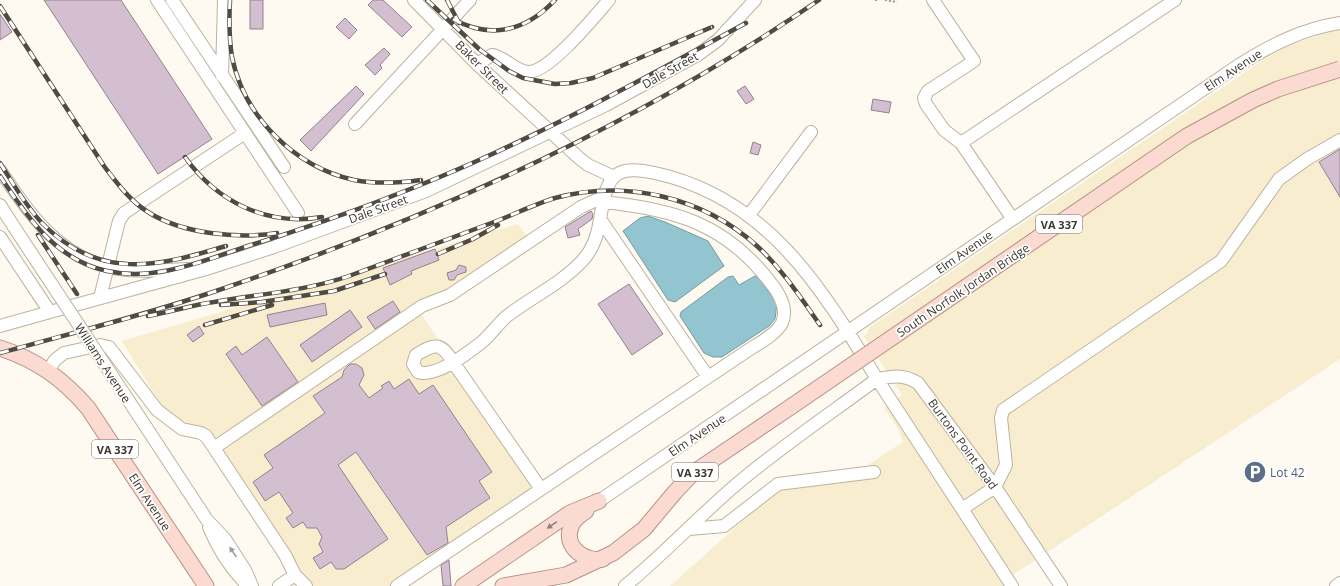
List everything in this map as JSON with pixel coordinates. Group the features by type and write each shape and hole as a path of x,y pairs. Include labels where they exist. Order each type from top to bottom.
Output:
{"main road":[{"name":"South Norfolk Jordan Bridge","path":"609,556 644,530 675,492 693,473 1187,136 1253,100 1278,89 1340,69"},
{"name":"Elm Avenue","path":"0,348 30,360 48,370 72,389 88,408 206,586"},
{"path":"599,501 577,518 570,527 569,536 573,547 581,555 591,560 609,556"},
{"path":"463,586 570,513 599,501"},
{"name":"VA 337","path":"504,586 566,575 609,556"},
{"path":"542,586 566,575"}],"street":[{"path":"157,0 298,213"},
{"path":"172,0 284,167"},
{"path":"222,76 224,0"},
{"name":"Baker Street","path":"414,0 444,28 477,64 586,163 614,177"},
{"path":"355,124 470,0"},
{"path":"477,64 492,55 522,71 528,72 540,69 558,55 610,0"},
{"name":"Dale Street","path":"0,326 206,269 295,239 426,191 606,105 710,47 755,0"},
{"path":"933,0 974,61 928,91 924,98 926,104 944,130 960,143 1012,218"},
{"path":"960,143 1175,0"},
{"name":"Elm Avenue","path":"599,501 849,332 1012,218 1263,50 1286,38 1311,29 1340,23"},
{"path":"749,215 810,132"},
{"path":"100,298 119,221 124,213 245,134"},
{"path":"962,510 995,487 1006,466 1001,418 1003,410 1221,261 1279,179 1306,159 1340,140"},
{"path":"541,489 453,362 482,342 498,324 574,269 591,250 599,230 608,183 622,172 633,169 666,176 707,190 749,215 761,224 788,251 814,283 849,332 1012,586"},
{"path":"0,170 19,200 52,238 73,253 108,267 142,270 206,269"},
{"path":"214,448 422,306 450,295 581,207 601,198 654,208 689,218 704,225 746,256 762,272 779,294 784,311 784,318 776,331 398,586"},
{"name":"Williams Avenue","path":"0,205 207,520 225,539 245,570 252,586"},
{"path":"600,219 708,377"},
{"path":"0,236 50,312"},
{"path":"48,370 64,353 100,345 109,347 116,353 152,404 178,427 204,434 284,555 295,575 306,586"},
{"name":"Burtons Point Road","path":"878,379 898,375 909,378 918,383 995,487 1061,586"},
{"path":"625,586 737,484 784,447 878,379"},
{"path":"689,529 724,526 778,484 874,472"},
{"name":"Williams Avenue","path":"207,520 217,546 238,576 248,586"},
{"path":"279,586 295,575"},
{"path":"1336,586 1340,584"}],"path":[{"path":"885,1 897,2"}],"shaded area":[{"path":"1340,30 1340,359 1002,582 1004,586 670,586 767,499 793,483 824,477 837,485 903,442 898,429 884,408 902,395 864,337 870,327 1263,60 1289,46 1327,32"},
{"path":"518,224 528,238 420,313 545,492 404,586 301,586 193,424 178,432 122,341"}],"water":[{"path":"648,216 708,241 724,266 675,302 668,300 623,231 640,218"},
{"path":"733,276 739,285 755,276 759,278 777,304 775,319 769,326 722,357 713,357 704,353 680,316 681,312 728,277"}],"building":[{"path":"44,0 121,0 212,139 158,174"},
{"path":"250,0 263,0 263,29 250,29"},
{"path":"373,0 383,0 412,27 402,37 368,5"},
{"path":"0,14 12,32 0,40"},
{"path":"345,18 357,30 349,39 336,27"},
{"path":"384,48 390,54 380,65 382,68 375,75 365,65"},
{"path":"356,86 364,94 311,151 300,140"},
{"path":"745,86 754,99 746,104 737,91"},
{"path":"873,99 891,102 889,113 871,110"},
{"path":"753,142 761,145 758,155 750,153"},
{"path":"1340,149 1340,197 1319,162"},
{"path":"591,211 593,214 592,219 578,229 580,235 568,238 565,227"},
{"path":"435,249 439,260 411,271 412,274 390,285 383,268"},
{"path":"459,265 466,267 466,272 457,275 454,280 449,280 447,273 456,270"},
{"path":"629,284 663,334 632,355 598,304"},
{"path":"393,301 400,312 375,329 367,317"},
{"path":"325,303 327,315 270,327 267,315"},
{"path":"350,310 362,327 312,362 300,345"},
{"path":"199,326 204,334 193,342 187,335"},
{"path":"267,337 298,382 262,406 226,354 236,346 242,355"},
{"path":"350,364 356,364 362,368 364,375 359,385 369,398 383,388 381,386 389,381 394,389 409,379 419,394 433,385 492,472 479,481 490,498 446,527 448,543 427,555 356,452 338,465 388,539 344,569 336,569 331,562 320,569 313,558 323,552 319,544 322,537 317,528 307,528 303,522 293,528 286,518 293,513 279,492 265,501 253,482 273,468 264,455 325,413 313,396 342,377 344,370"},
{"path":"449,560 451,586 443,586 441,565"}],"railway":[{"path":"230,0 231,50 238,79 248,100 260,119 275,136 312,164 332,173 354,180 388,183 421,180"},
{"path":"427,0 479,49 509,71 523,78 555,84 571,83 593,78 712,27"},
{"path":"447,0 459,23"},
{"path":"453,19 481,29 507,29 532,19 544,11 555,0"},
{"path":"0,353 135,316 216,291 374,233 452,201 603,129 677,89 749,46 819,0"},
{"path":"0,6 104,166 124,191 141,208 162,219 193,230 228,235 262,235 277,233"},
{"path":"0,176 21,207 44,235 73,257 89,265 107,271 125,274 162,272 198,263 314,225 469,165 562,121 746,23"},
{"path":"185,157 198,173 212,186 227,198 244,207 263,214 282,218 302,219 322,217"},
{"path":"0,163 25,201 42,223 63,242 85,254 107,261 130,264 152,263 176,259 226,246"},
{"path":"148,316 206,303 299,289 333,281 495,222 555,198 582,193 609,191 636,192 662,196 688,204 713,215 736,229 757,246 775,264 820,325"},
{"path":"438,254 473,239 498,225"},
{"path":"38,235 77,294"},
{"path":"221,305 262,302 334,291 385,274"},
{"path":"205,325 272,305"}],"place":[{"name":"Lot 42","path":"1255,472"}]}
